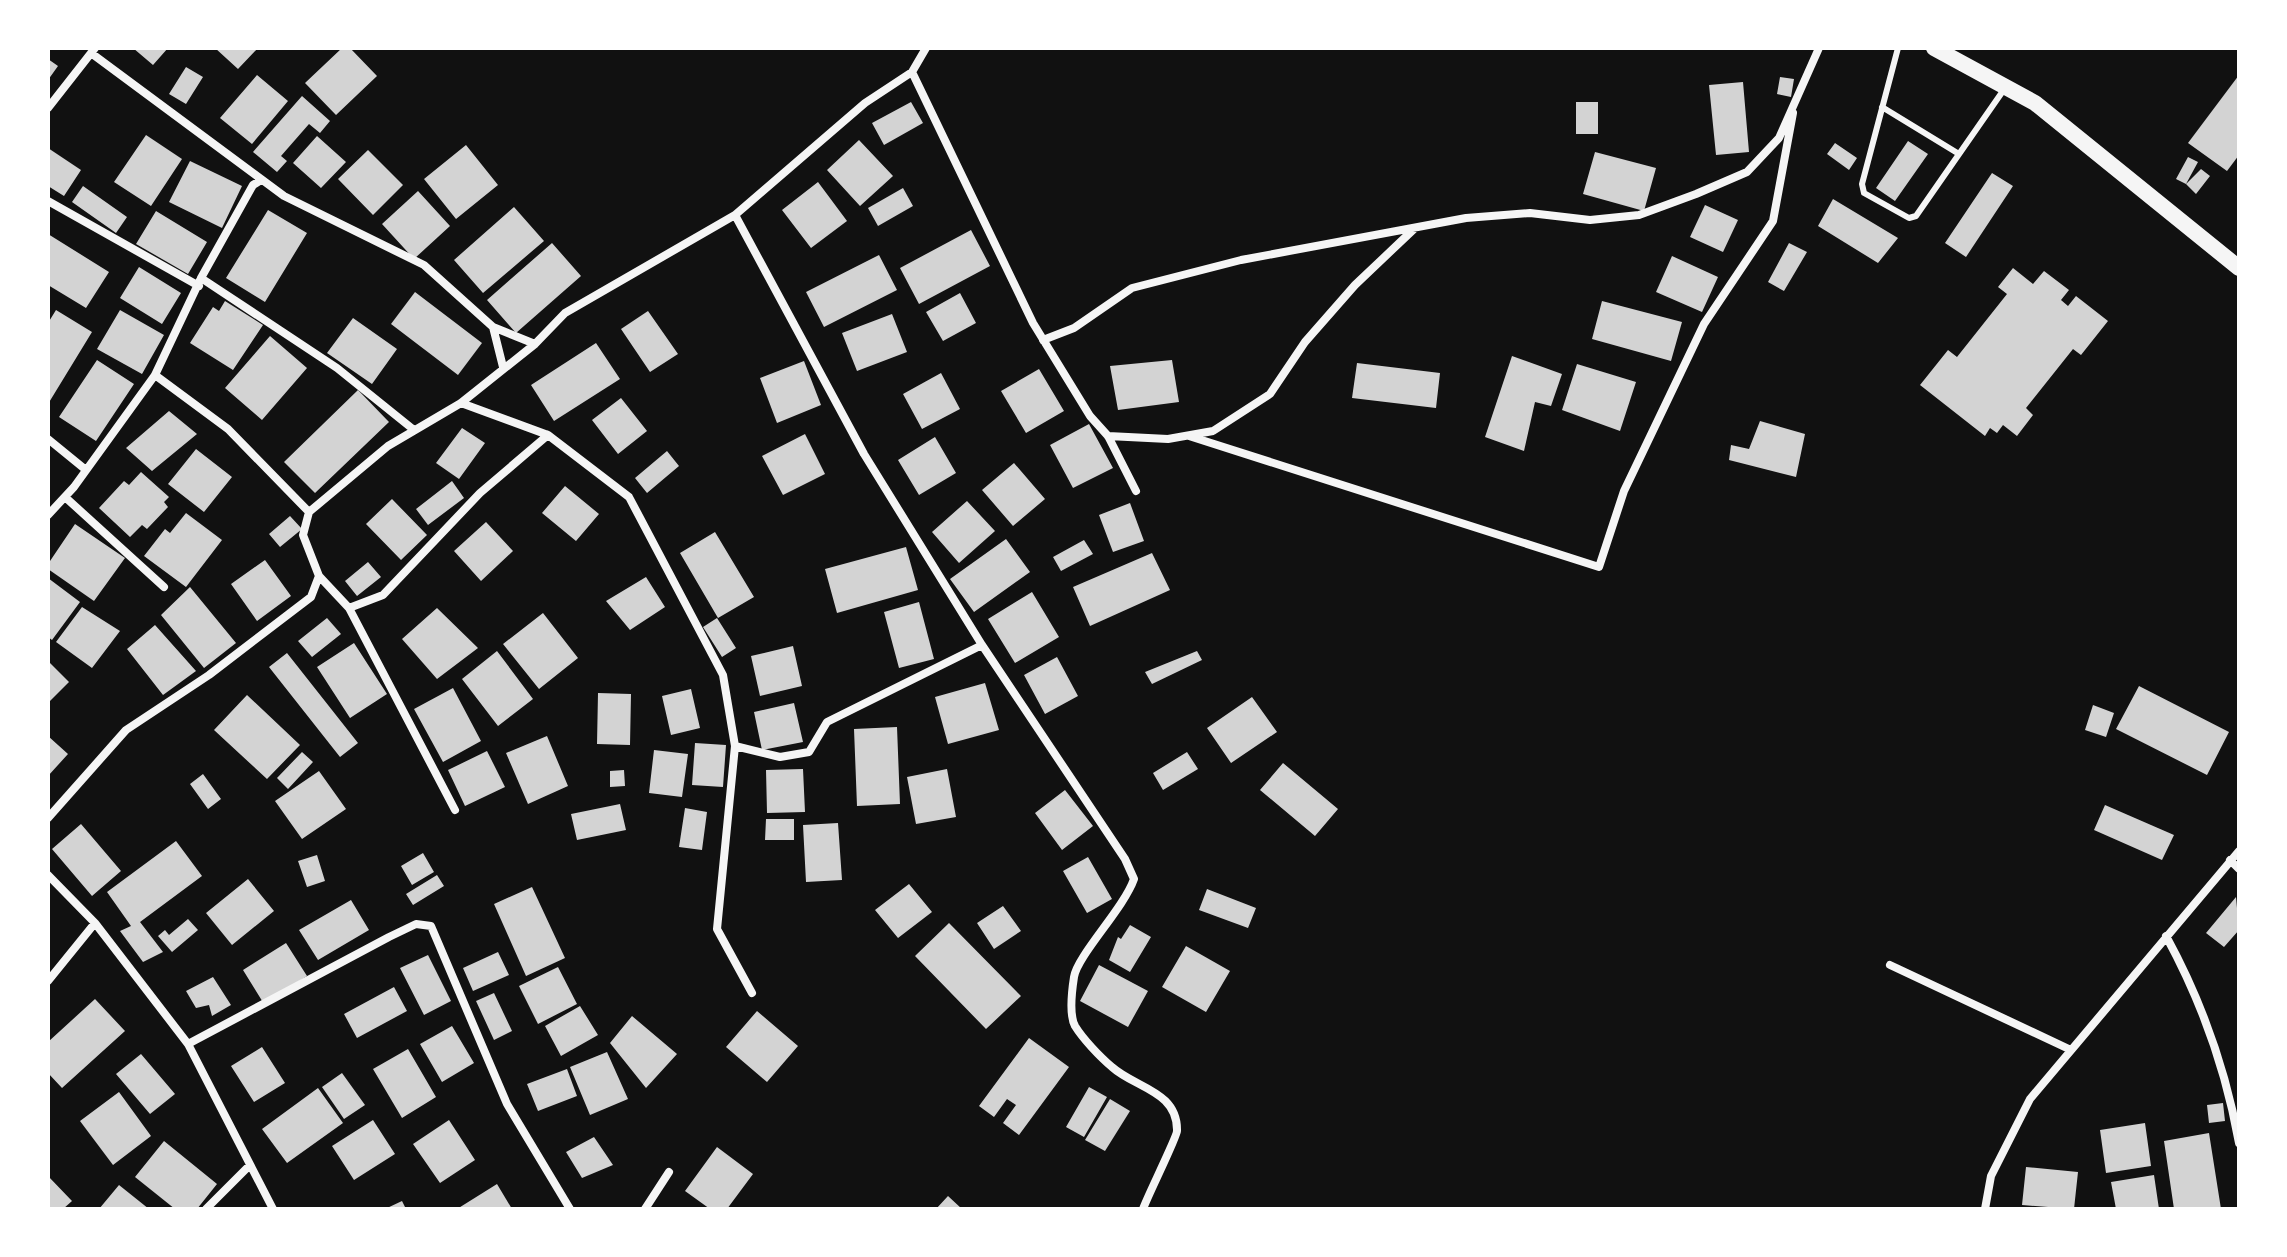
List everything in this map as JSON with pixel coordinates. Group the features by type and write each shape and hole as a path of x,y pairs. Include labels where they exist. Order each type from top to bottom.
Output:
{"main road":[{"path":"1934,48 2035,103 2239,268"}],"street":[{"path":"455,810 349,608 319,576 303,535 309,512 388,446 461,403 535,344 565,313 735,215 865,103 912,72 926,48"},
{"path":"1043,340 1074,328 1132,288 1241,260 1466,218 1530,213 1590,220 1639,215 1747,172 1779,138 1793,113 1819,48"},
{"path":"48,108 93,51 284,196 424,265 493,327 535,344"},
{"path":"912,72 1043,340 1090,416 1108,436 1136,491"},
{"path":"1189,436 1599,567 1624,491 1704,324 1773,221 1793,113"},
{"path":"48,515 86,470 155,375 200,282 253,185 261,180"},
{"path":"48,201 200,282 337,368 414,430"},
{"path":"735,215 864,454 982,645 1125,859 1134,879 1129,894 1074,973 1072,1000 1073,1024 1112,1067 1166,1099 1176,1122 1177,1135 1163,1158 1143,1209"},
{"path":"1108,436 1168,439 1213,431 1270,394 1305,342 1355,285 1414,228"},
{"path":"493,327 503,367"},
{"path":"155,375 228,429 309,512"},
{"path":"461,403 548,435 629,497 723,675 735,746 717,929 752,993"},
{"path":"349,608 383,595 480,493 548,435"},
{"path":"48,439 86,470"},
{"path":"65,497 164,587"},
{"path":"48,818 126,730 209,675 311,597 319,576"},
{"path":"735,746 780,757 809,752 827,722 982,645"},
{"path":"1985,1209 1991,1176 2030,1099 2239,851"},
{"path":"2230,860 2239,869"},
{"path":"48,875 95,923 188,1044 273,1209"},
{"path":"48,981 95,923"},
{"path":"188,1044 389,937 416,924 431,926 507,1104 570,1209"},
{"path":"2166,936 2189,979 2216,1044 2239,1143"},
{"path":"1890,965 2071,1050"},
{"path":"206,1209 250,1165"},
{"path":"645,1209 669,1172"}],"lane":[{"path":"1898,48 1862,184 1864,193 1909,218 1916,216 2006,86"},
{"path":"1882,107 1959,154"}],"building":[{"path":"133,48 168,48 153,65"},
{"path":"215,48 258,48 238,69"},
{"path":"342,48 350,48 377,76 336,115 305,83"},
{"path":"48,59 58,66 48,80"},
{"path":"186,67 203,77 186,104 169,94"},
{"path":"257,75 288,101 252,144 220,118"},
{"path":"2239,75 2239,155 2227,171 2188,143"},
{"path":"1780,77 1794,79 1791,97 1777,94"},
{"path":"1743,82 1749,152 1716,155 1709,85"},
{"path":"302,96 330,121 320,133 309,124 281,156 287,161 277,172 253,152"},
{"path":"911,102 923,123 884,145 872,123"},
{"path":"1576,102 1598,102 1598,134 1576,134"},
{"path":"146,135 182,159 151,206 114,182"},
{"path":"317,136 346,162 321,188 293,163"},
{"path":"859,140 893,176 860,206 827,170"},
{"path":"1908,141 1928,154 1895,201 1876,188"},
{"path":"1835,143 1857,158 1849,170 1827,154"},
{"path":"466,145 498,185 456,219 424,179"},
{"path":"48,148 81,170 64,196 48,186"},
{"path":"368,150 403,185 373,215 338,179"},
{"path":"1595,152 1656,168 1644,211 1583,194"},
{"path":"2188,157 2198,162 2186,184 2176,179"},
{"path":"190,161 242,186 222,228 169,202"},
{"path":"2201,169 2210,176 2196,194 2186,184"},
{"path":"1992,173 2013,186 1966,257 1945,243"},
{"path":"818,182 847,221 811,248 782,210"},
{"path":"83,186 127,217 116,233 72,202"},
{"path":"903,188 913,206 878,226 868,208"},
{"path":"418,191 450,226 414,259 382,224"},
{"path":"1833,199 1898,238 1878,263 1818,226"},
{"path":"1705,205 1738,220 1723,252 1690,237"},
{"path":"514,207 544,241 483,293 454,260"},
{"path":"268,210 307,233 265,302 226,278"},
{"path":"156,211 207,242 188,274 136,244"},
{"path":"971,230 990,266 919,304 900,268"},
{"path":"48,234 109,272 86,308 48,285"},
{"path":"552,243 581,276 516,333 487,300"},
{"path":"1789,243 1807,252 1784,291 1768,282"},
{"path":"879,255 897,290 824,327 806,292"},
{"path":"1672,256 1718,277 1702,312 1656,292"},
{"path":"139,267 181,293 162,324 120,298"},
{"path":"2013,268 2033,284 2044,271 2069,290 2061,300 2068,306 2076,296 2108,321 2081,355 2073,349 2026,408 2033,415 2017,436 2003,425 1997,433 1990,428 1985,436 1920,385 1948,350 1957,357 2007,294 1998,287"},
{"path":"415,292 482,343 458,375 391,324"},
{"path":"960,293 976,323 943,341 926,312"},
{"path":"225,301 263,325 233,370 190,343 213,307 219,311"},
{"path":"1602,301 1682,322 1671,361 1592,339"},
{"path":"56,310 92,332 48,404 48,323"},
{"path":"120,310 164,335 142,374 97,349"},
{"path":"648,311 678,354 650,372 621,329"},
{"path":"892,314 907,352 857,371 842,333"},
{"path":"353,318 397,349 372,384 327,353"},
{"path":"270,336 307,368 262,420 225,388"},
{"path":"596,343 620,379 554,421 531,385"},
{"path":"1512,356 1562,374 1551,406 1535,402 1524,451 1485,437"},
{"path":"97,360 134,384 96,441 59,417"},
{"path":"1172,360 1179,402 1118,410 1110,366"},
{"path":"804,361 821,405 777,423 760,378"},
{"path":"1357,363 1440,373 1436,408 1352,398"},
{"path":"1577,364 1636,382 1620,431 1562,410"},
{"path":"1039,369 1064,411 1026,433 1001,391"},
{"path":"941,373 960,409 922,429 903,394"},
{"path":"358,390 389,422 315,493 284,462"},
{"path":"621,398 647,431 618,454 592,420"},
{"path":"169,411 197,434 152,471 126,448"},
{"path":"1760,421 1805,434 1796,477 1729,460 1731,445 1749,449"},
{"path":"1089,424 1113,468 1073,488 1050,445"},
{"path":"462,428 485,443 459,479 436,463"},
{"path":"805,434 825,474 783,495 762,456"},
{"path":"935,437 956,473 919,495 898,460"},
{"path":"196,449 232,477 204,512 168,484"},
{"path":"667,451 679,466 647,493 635,478"},
{"path":"1014,463 1045,499 1013,526 982,490"},
{"path":"141,472 169,497 164,502 168,507 147,529 142,525 130,537 99,508 124,481 129,485"},
{"path":"452,481 464,498 428,525 416,509"},
{"path":"565,486 599,514 576,541 542,513"},
{"path":"392,499 427,535 401,560 366,524"},
{"path":"967,501 995,531 959,563 932,532"},
{"path":"1130,503 1144,541 1113,552 1099,515"},
{"path":"186,513 222,540 186,587 144,556 165,529 170,533"},
{"path":"290,516 302,529 280,547 269,534"},
{"path":"486,522 513,551 481,581 454,551"},
{"path":"75,524 125,558 94,601 48,569 48,564"},
{"path":"715,532 754,597 718,618 680,553"},
{"path":"1006,539 1030,572 974,612 950,579"},
{"path":"1084,540 1093,554 1061,571 1053,557"},
{"path":"906,547 918,590 837,613 825,569"},
{"path":"1152,553 1170,590 1090,626 1073,587"},
{"path":"265,560 291,596 257,621 231,584"},
{"path":"368,562 381,577 357,596 345,581"},
{"path":"646,577 665,607 630,630 606,601"},
{"path":"48,578 80,602 52,640 48,637"},
{"path":"190,587 236,643 204,668 161,615"},
{"path":"1032,592 1059,637 1015,663 988,619"},
{"path":"919,602 934,659 899,668 884,612"},
{"path":"82,607 120,631 92,668 56,642"},
{"path":"437,608 478,648 437,679 402,639"},
{"path":"543,613 578,658 539,689 503,644"},
{"path":"327,618 341,634 312,657 298,641"},
{"path":"717,618 736,648 722,657 703,627"},
{"path":"155,625 196,671 163,695 127,649"},
{"path":"354,643 387,694 350,718 317,667"},
{"path":"793,646 802,686 760,696 751,656"},
{"path":"497,651 533,699 498,726 462,679"},
{"path":"1197,651 1202,660 1152,684 1145,672"},
{"path":"287,653 358,743 340,757 269,667"},
{"path":"1057,657 1078,696 1045,714 1024,675"},
{"path":"48,661 69,682 48,703"},
{"path":"985,683 999,730 948,744 935,697"},
{"path":"2139,686 2229,732 2207,775 2116,729"},
{"path":"453,688 481,741 443,762 414,709"},
{"path":"691,689 700,728 671,735 662,696"},
{"path":"598,693 631,694 630,745 597,744"},
{"path":"247,695 300,745 267,779 214,730"},
{"path":"1252,697 1277,732 1231,763 1207,728"},
{"path":"794,703 803,742 762,750 754,712"},
{"path":"2093,705 2114,713 2106,737 2085,730"},
{"path":"897,727 900,804 857,806 854,729"},
{"path":"48,736 68,754 48,776"},
{"path":"547,736 568,786 528,804 506,753"},
{"path":"695,743 726,745 723,787 692,785"},
{"path":"654,750 688,754 682,797 649,793"},
{"path":"487,751 505,787 465,806 448,770"},
{"path":"302,752 313,762 288,789 277,778"},
{"path":"1187,752 1198,769 1163,790 1153,773"},
{"path":"1283,763 1338,809 1315,836 1260,790"},
{"path":"803,769 805,812 767,813 766,770"},
{"path":"947,769 956,817 916,824 907,777"},
{"path":"624,770 625,786 610,787 610,771"},
{"path":"319,771 346,809 302,839 275,801"},
{"path":"203,774 221,799 208,809 190,784"},
{"path":"1065,790 1093,826 1062,850 1035,813"},
{"path":"620,804 626,830 577,840 571,814"},
{"path":"2105,805 2174,835 2162,860 2094,830"},
{"path":"685,808 707,812 702,850 679,847"},
{"path":"766,819 794,819 794,840 765,840"},
{"path":"838,823 842,880 806,882 803,825"},
{"path":"81,824 121,871 92,896 52,849"},
{"path":"176,841 202,876 140,922 163,952 143,962 120,931 131,926 107,892"},
{"path":"423,853 434,872 412,885 401,866"},
{"path":"317,855 325,881 307,887 298,861"},
{"path":"1088,857 1112,899 1087,913 1063,871"},
{"path":"437,875 444,886 413,905 406,894"},
{"path":"248,879 274,911 232,945 206,913"},
{"path":"909,884 932,912 898,938 875,910"},
{"path":"532,887 565,958 526,976 494,904"},
{"path":"1207,889 1256,908 1248,928 1199,910"},
{"path":"2236,897 2239,930 2224,947 2206,933"},
{"path":"351,900 369,930 318,960 299,930"},
{"path":"1003,906 1021,931 994,949 977,923"},
{"path":"188,919 198,930 172,952 158,936 165,930 169,935"},
{"path":"949,923 1021,996 986,1029 915,956"},
{"path":"1130,925 1151,937 1130,972 1109,960 1118,937 1121,939"},
{"path":"286,943 307,976 264,1004 243,970"},
{"path":"1186,946 1230,971 1206,1012 1162,987"},
{"path":"498,952 509,975 473,991 463,968"},
{"path":"428,955 451,1001 424,1015 400,968"},
{"path":"1099,965 1148,991 1128,1027 1080,1001"},
{"path":"558,967 577,1004 538,1024 519,986"},
{"path":"213,977 231,1005 212,1016 209,1005 196,1008 186,991"},
{"path":"394,987 407,1011 357,1038 344,1014"},
{"path":"494,993 512,1031 494,1040 476,1001"},
{"path":"95,999 125,1031 62,1088 48,1073 48,1042"},
{"path":"580,1006 598,1035 561,1056 545,1026"},
{"path":"757,1011 798,1046 767,1082 726,1047"},
{"path":"632,1016 677,1054 646,1088 610,1043"},
{"path":"452,1026 474,1063 442,1082 420,1044"},
{"path":"1029,1038 1069,1067 1019,1135 1003,1123 1016,1105 1007,1099 994,1117 979,1106"},
{"path":"262,1047 285,1083 254,1102 231,1066"},
{"path":"408,1049 436,1097 402,1118 373,1069"},
{"path":"607,1052 628,1099 590,1115 570,1067"},
{"path":"141,1054 175,1094 150,1114 116,1074"},
{"path":"567,1069 577,1096 538,1111 527,1084"},
{"path":"342,1073 365,1105 344,1119 322,1087"},
{"path":"1089,1087 1107,1097 1084,1137 1066,1127"},
{"path":"318,1088 343,1123 287,1163 262,1129"},
{"path":"119,1092 151,1136 113,1165 80,1121"},
{"path":"1110,1099 1130,1111 1105,1151 1085,1140"},
{"path":"2223,1103 2225,1121 2209,1123 2207,1105"},
{"path":"373,1120 395,1154 354,1180 332,1146"},
{"path":"449,1120 475,1160 440,1183 413,1144"},
{"path":"2145,1123 2151,1166 2106,1173 2100,1130"},
{"path":"2209,1133 2221,1209 2174,1209 2164,1141"},
{"path":"594,1137 613,1165 582,1178 566,1152"},
{"path":"164,1141 217,1184 197,1209 175,1209 135,1177"},
{"path":"717,1147 753,1174 727,1209 710,1209 685,1191"},
{"path":"2026,1167 2078,1172 2074,1209 2022,1205"},
{"path":"2154,1175 2159,1209 2116,1209 2111,1182"},
{"path":"48,1176 72,1201 63,1209 48,1209"},
{"path":"497,1184 512,1209 457,1209"},
{"path":"119,1185 149,1209 99,1209"},
{"path":"948,1196 962,1209 936,1209"},
{"path":"402,1201 406,1209 385,1209"}]}
